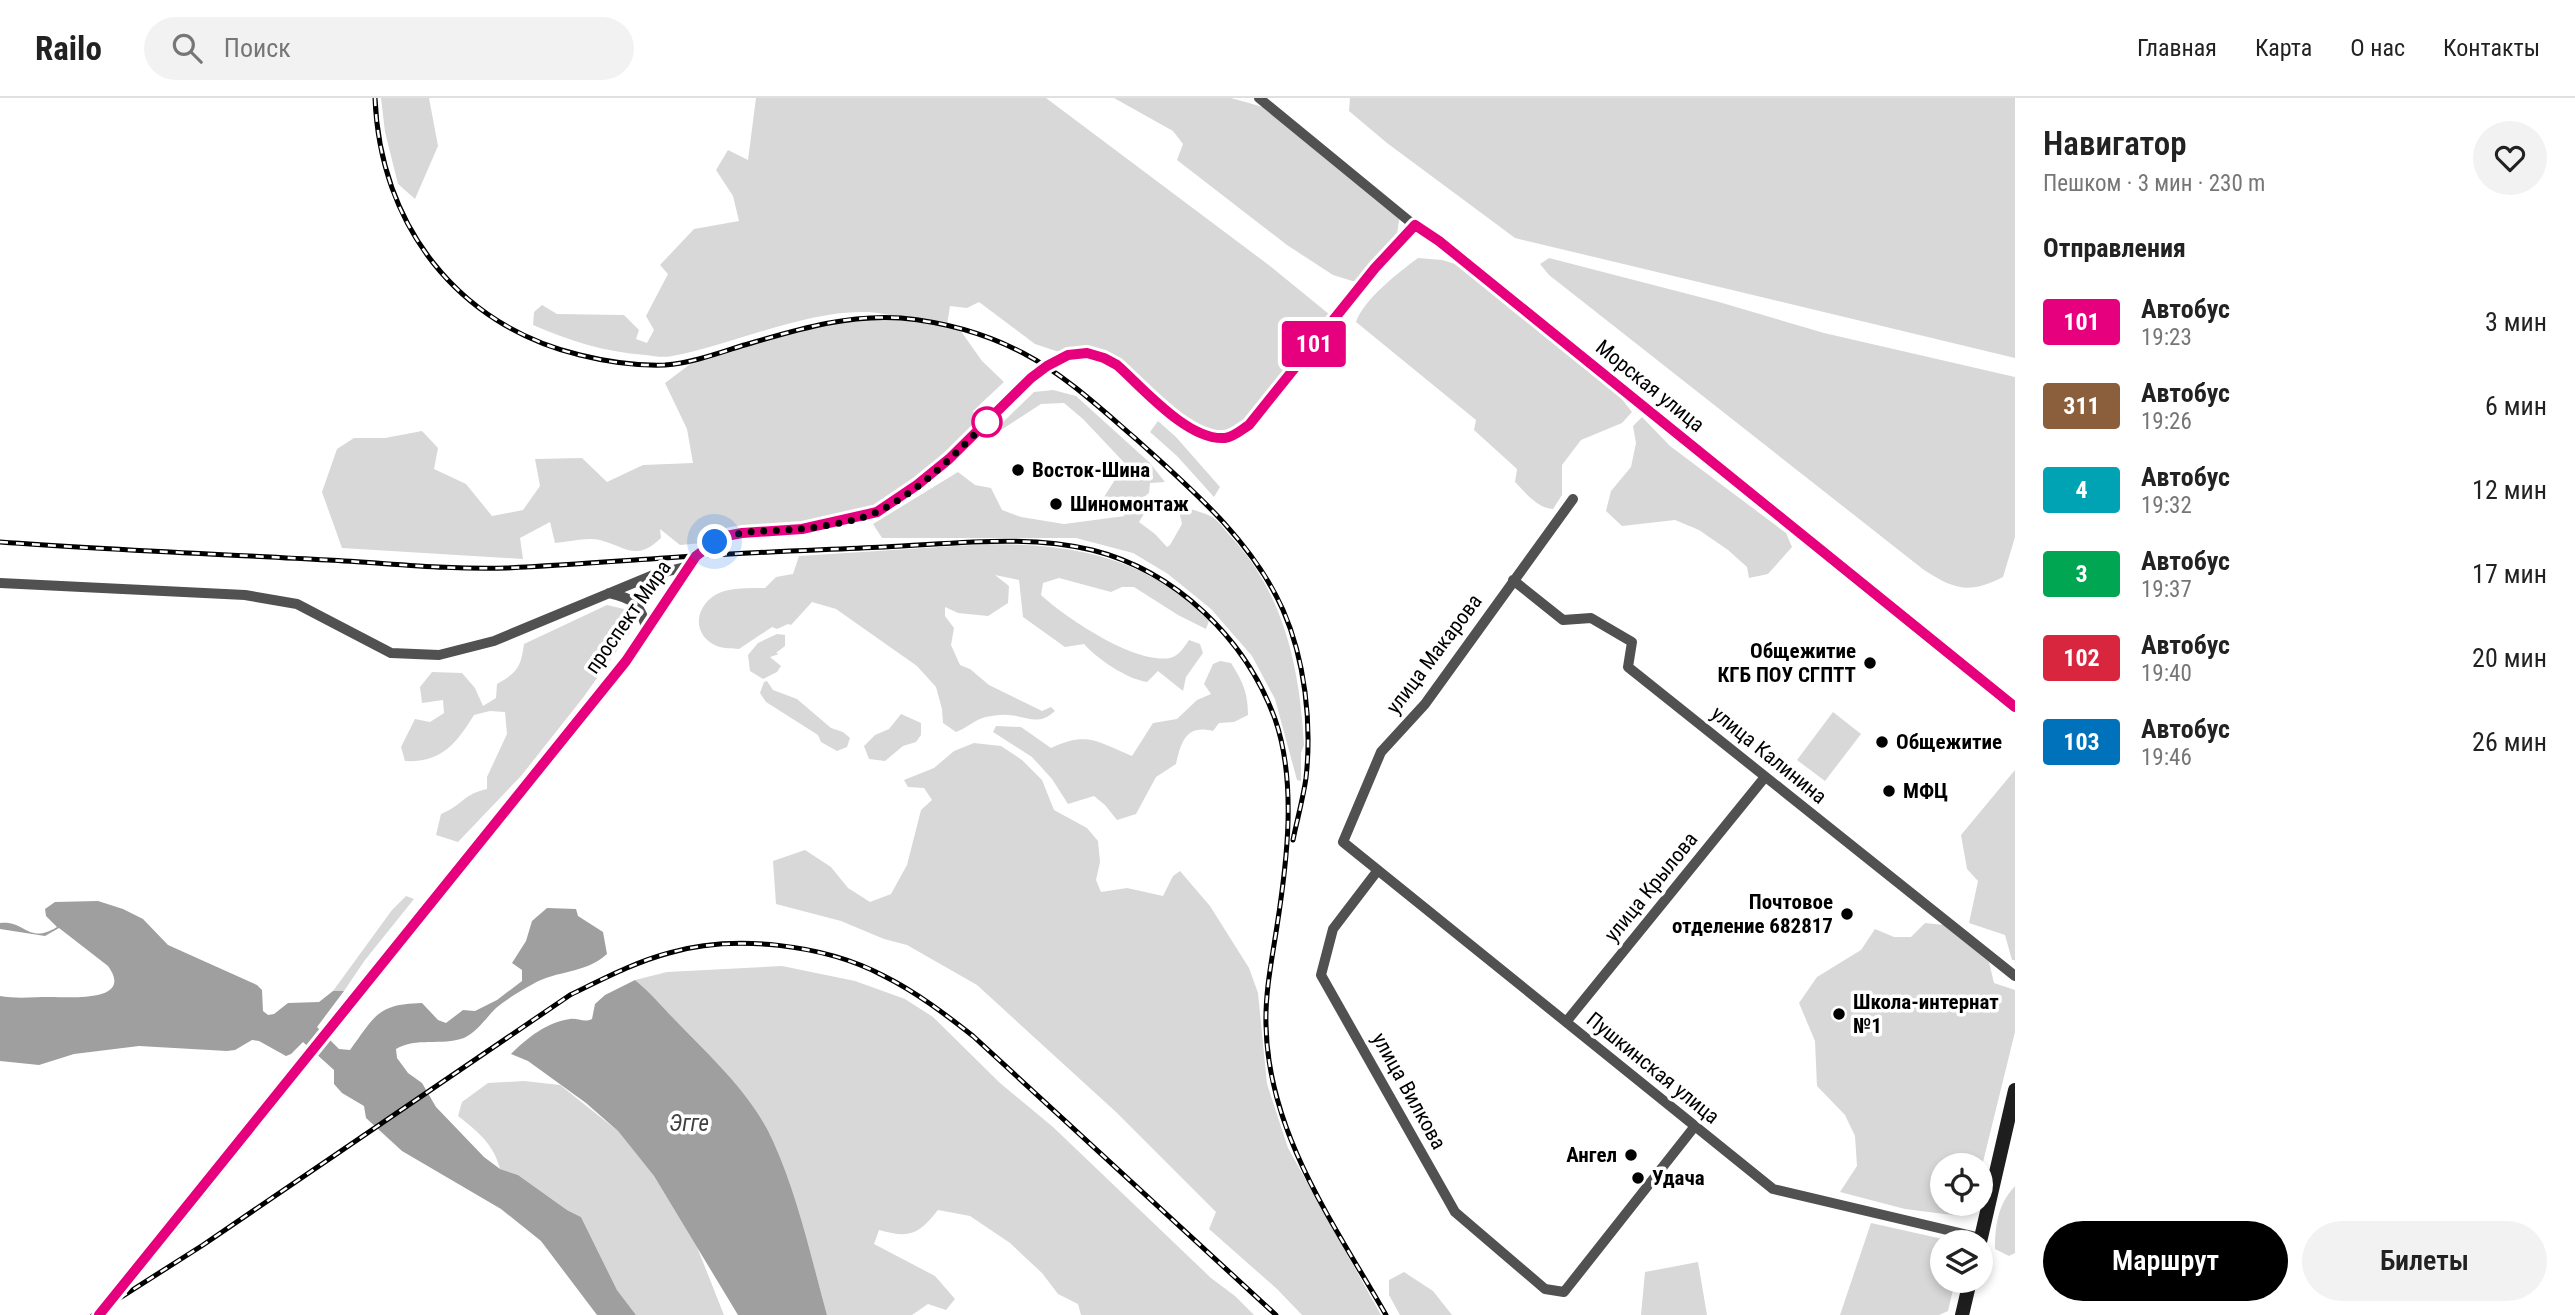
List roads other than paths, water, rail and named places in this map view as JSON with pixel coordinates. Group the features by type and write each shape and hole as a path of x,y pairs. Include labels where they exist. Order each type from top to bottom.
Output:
{"main road":[{"name":"проспект Мира","path":"99,1315 626,661 696,556 726,536 802,529 877,512 949,459 1031,378 1068,355 1087,353 1117,365 1188,429 1204,436 1224,438 1234,435 1249,425 1382,260 1415,225"},
{"name":"Морская улица","path":"1415,225 1439,241 2015,707"},
{"path":"1982,1230 2015,1090"},
{"path":"1962,1315 1967,1293"}],"street":[{"name":"Морская улица","path":"1258,98 1415,225"},
{"name":"улица Макарова","path":"1343,842 1381,752 1425,704 1573,499"},
{"path":"0,583 244,595 298,604 391,653 439,655 494,641 653,575 689,566"},
{"name":"улица Калинина","path":"1513,580 1563,620 1591,618 1632,642 1628,667 2015,976"},
{"path":"609,593 630,598 642,611 647,631"},
{"name":"улица Крылова","path":"1566,1022 1765,777"},
{"name":"Пушкинская улица","path":"1343,842 1773,1189 1939,1230"},
{"name":"улица Вилкова","path":"1378,870 1333,929 1321,975 1455,1212 1545,1289 1564,1292 1695,1126"}],"water":[{"path":"98,901 143,919 168,945 257,985 262,990 263,1011 268,1015 274,1014 288,1003 319,1002 333,991 344,991 317,1027 339,1049 350,1050 372,1020 386,1009 422,1003 438,1020 446,1023 463,1010 475,1011 497,1000 522,981 522,970 512,963 526,941 532,921 547,908 576,909 578,916 603,932 607,954 590,965 552,976 523,989 496,1008 477,1029 464,1038 404,1045 396,1049 397,1058 408,1073 422,1083 436,1107 484,1157 500,1169 518,1175 581,1217 617,1290 636,1315 597,1315 541,1241 501,1209 402,1151 366,1118 364,1106 342,1093 334,1084 334,1070 303,1042 286,1056 252,1040 235,1050 227,1051 139,1046 74,1054 39,1065 0,1061 0,996 84,997 107,992 113,986 114,978 108,966 59,928 45,936 0,929 0,923 9,923 40,934 57,927 46,916 45,909 55,902"},
{"name":"Эгге","path":"635,980 732,1079 765,1125 797,1205 827,1315 738,1315 654,1176 618,1131 586,1103 528,1061 511,1054 553,1023 570,1019 592,1019 595,1004 605,995"}],"railway":[{"path":"375,98 380,144 392,188 410,227 433,263 462,294 497,320 536,341 601,360 665,365 694,360 839,321 901,318 932,322 994,340 1053,371 1082,393 1157,458 1218,517 1255,561 1283,610 1302,671 1308,736 1306,778 1293,840"},
{"path":"0,542 440,567 507,568 742,553 1015,541 1092,550 1123,560 1152,574 1204,612 1227,636 1246,662 1275,719 1286,769 1288,822 1284,876 1267,1000 1266,1025 1270,1065 1278,1103 1307,1176 1386,1315"},
{"path":"93,1315 203,1245 570,995 631,966 669,953 694,947 750,943 778,945 834,956 884,976 930,1004 973,1036 1276,1315"}],"place":[{"name":"Восток-Шина","path":"1018,470"},
{"name":"Шиномонтаж","path":"1056,504"},
{"name":"Общежитие КГБ ПОУ СГПТТ","path":"1870,663"},
{"name":"Общежитие","path":"1882,742"},
{"name":"МФЦ","path":"1889,791"},
{"name":"Почтовое отделение 682817","path":"1847,914"},
{"name":"Школа-интернат №1","path":"1839,1014"},
{"name":"Ангел","path":"1631,1155"},
{"name":"Удача","path":"1638,1178"}]}
